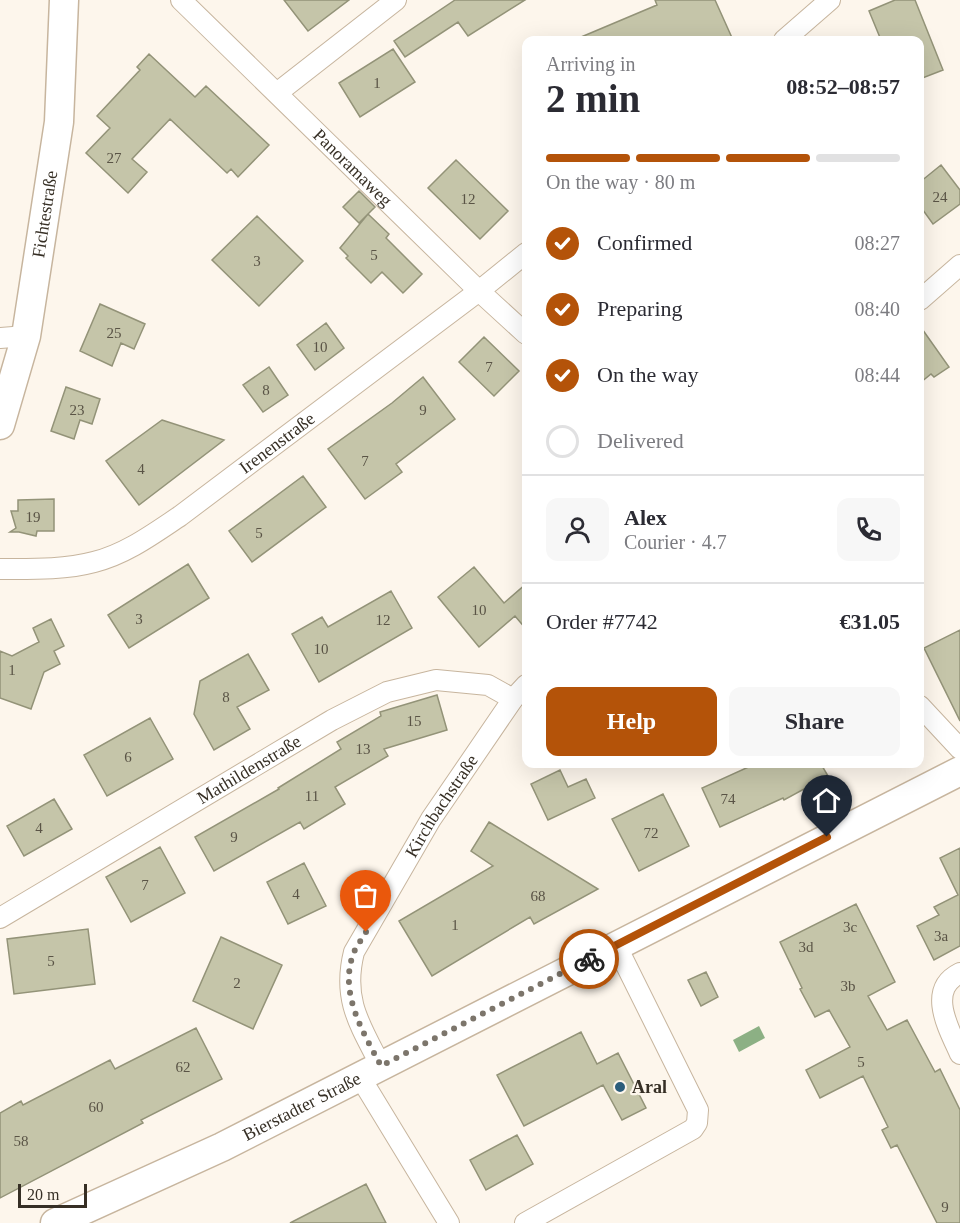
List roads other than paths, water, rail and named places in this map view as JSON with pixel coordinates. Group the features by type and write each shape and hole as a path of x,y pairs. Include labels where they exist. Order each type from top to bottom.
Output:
{"main road":[{"name":"Fichtestraße","path":"0,425 13,337 59,122 64,0"},
{"name":"Bierstadter Straße","path":"55,1223 222,1147 960,771"},
{"name":"Bierstadter Straße","path":"93,1223 222,1147"}],"street":[{"name":"Panoramaweg","path":"181,0 522,330"},
{"path":"277,93 396,0"},
{"path":"789,36 830,0"},
{"name":"Irenenstraße","path":"0,569 68,567 94,562 139,543 190,509 522,256"},
{"path":"924,297 960,266"},
{"name":"Mathildenstraße","path":"0,918 332,720 387,692 436,680 488,685 520,692"},
{"name":"Kirchbachstraße","path":"449,1223 370,1071 360,1026 351,1002 350,970 354,952 431,819 520,692"},
{"path":"924,710 960,749"},
{"path":"525,1223 693,1129 697,1123 698,1110 616,945"},
{"path":"960,973 945,985 941,1000 943,1014 960,1054"}],"place":[{"name":"Aral","path":"620,1087"}]}
